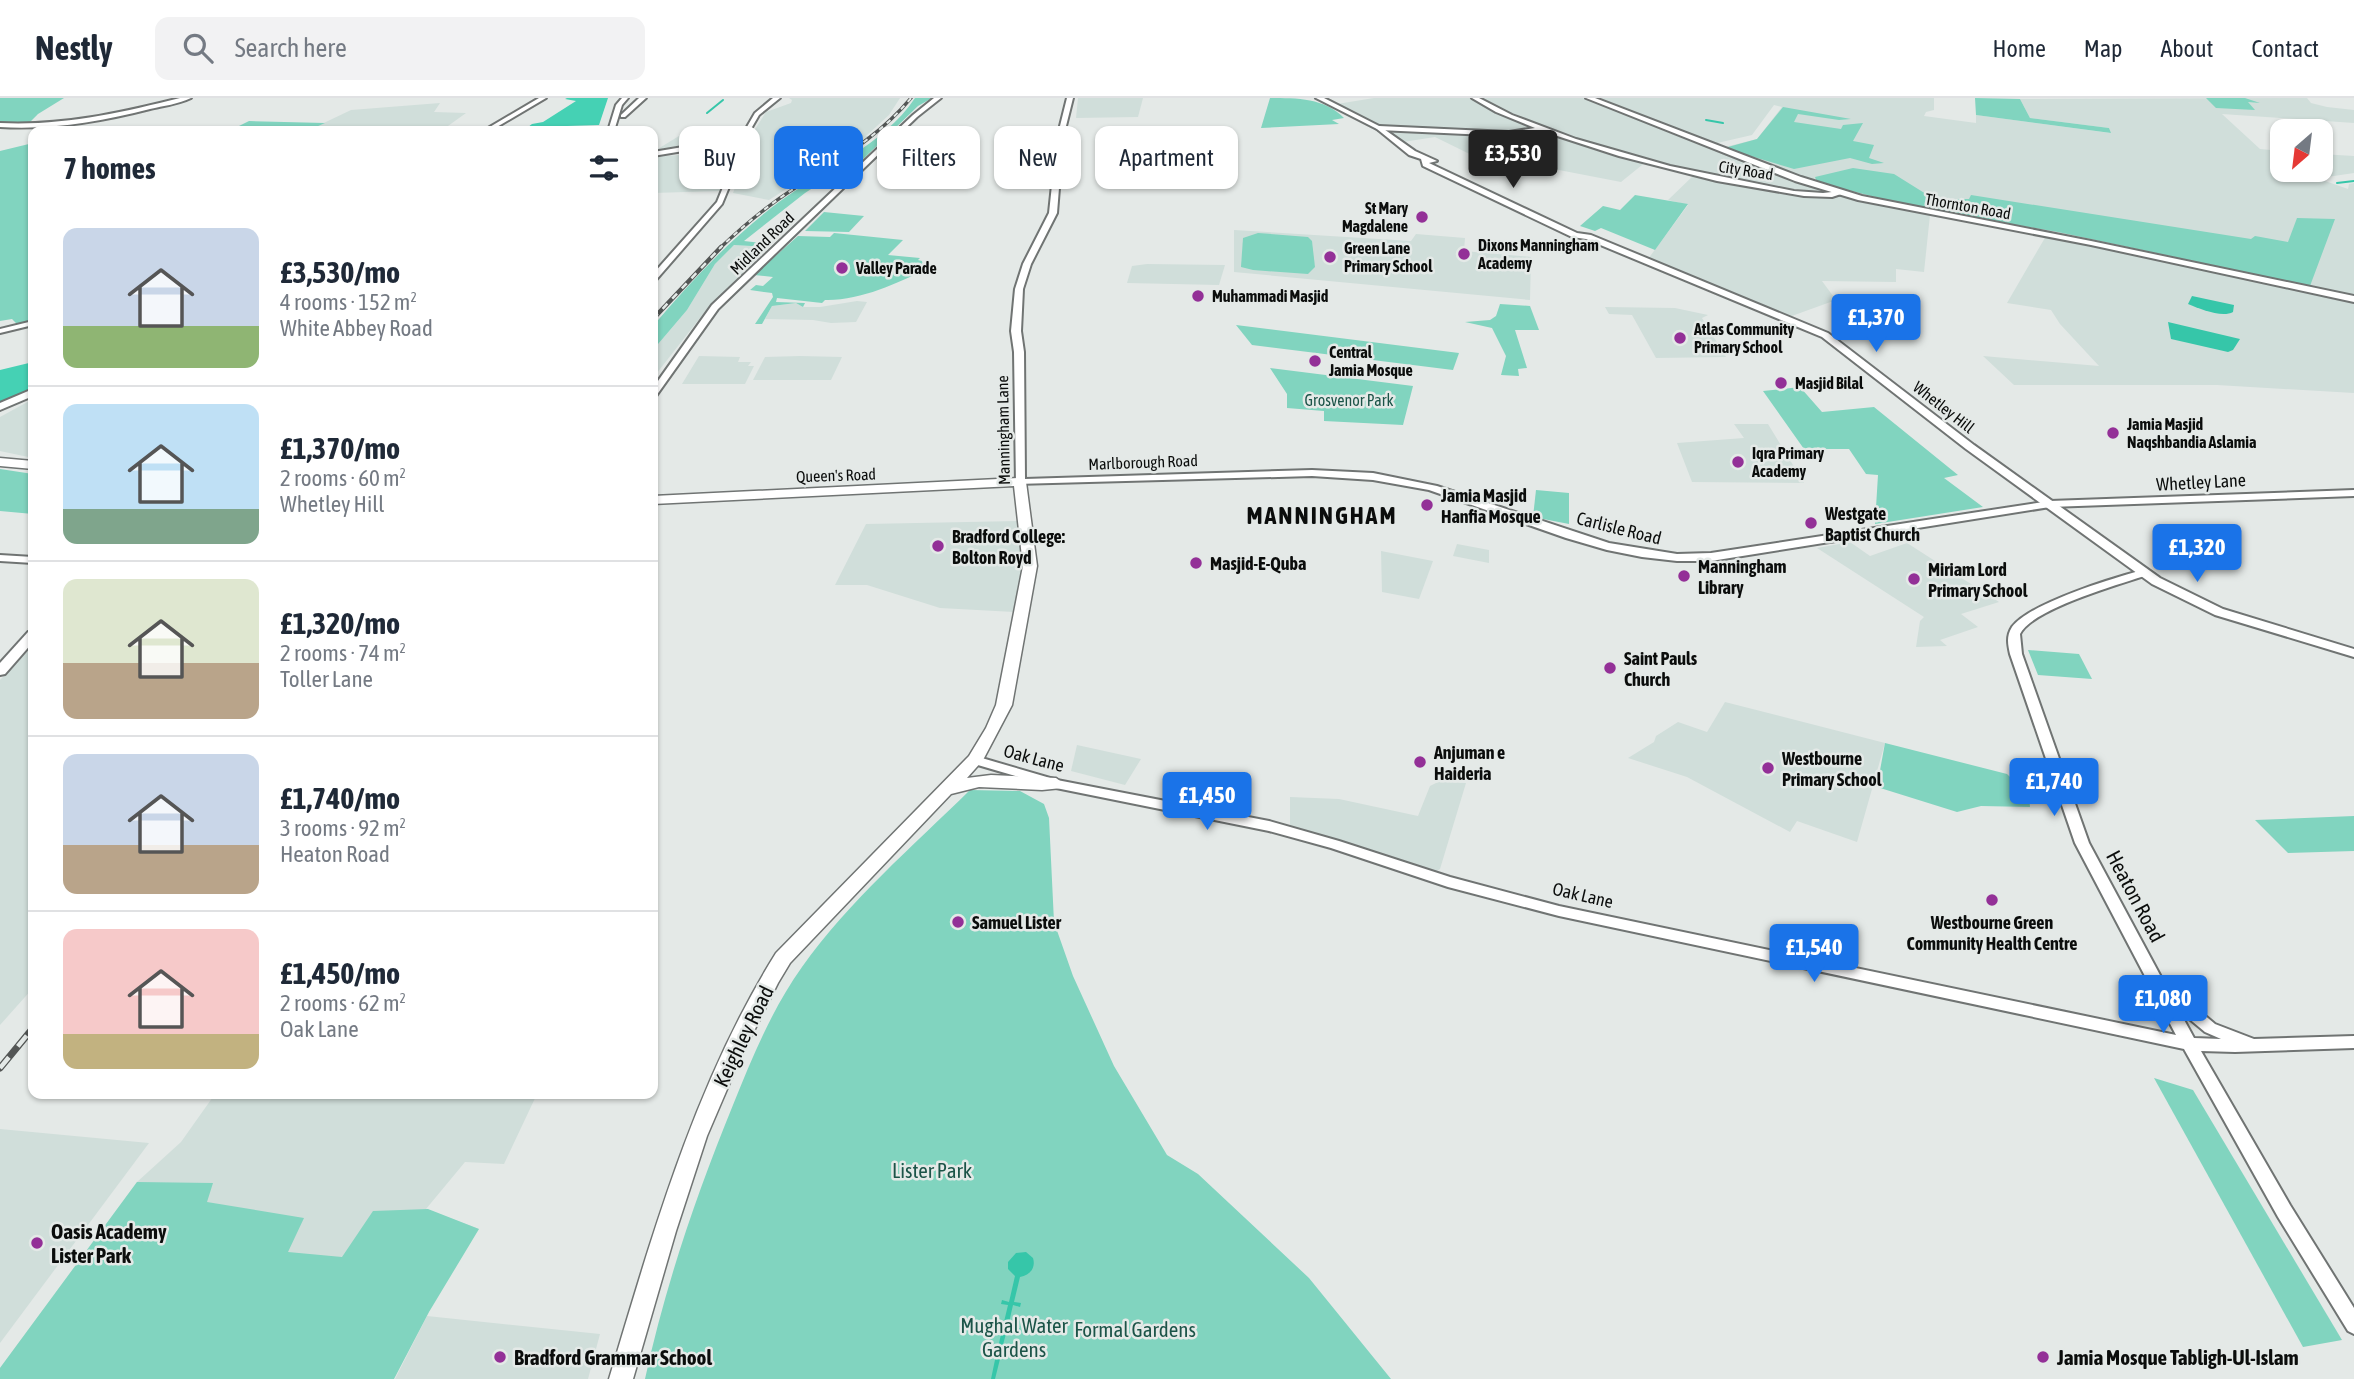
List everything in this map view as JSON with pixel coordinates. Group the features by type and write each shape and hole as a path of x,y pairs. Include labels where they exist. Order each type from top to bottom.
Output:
{"highway":[{"path":"0,462 28,465"},
{"name":"Queen's Road","path":"658,500 1020,482"},
{"name":"Manningham Lane","path":"975,760 1004,705 1030,566 1020,482"},
{"name":"Keighley Road","path":"621,1379 665,1231 697,1136 759,999 783,958 975,760"},
{"path":"944,792 969,781 987,779 1041,786 1056,784"}],"main road":[{"path":"45,126 70,124 188,98"},
{"path":"605,126 613,98"},
{"path":"621,126 627,98"},
{"path":"613,126 619,105 627,98"},
{"path":"623,116 643,98"},
{"name":"Manningham Lane","path":"1020,482 1019,352 1016,331 1018,299 1027,264 1053,213 1060,138 1070,98"},
{"name":"Whetley Hill","path":"1319,98 1379,128 1426,164 1536,218 1825,335 1970,447 2143,573 2184,597 2219,612 2353,654"},
{"name":"Thornton Road","path":"1589,98 1714,148 1840,193 1906,209 2091,243 2354,299"},
{"path":"0,125 28,127"},
{"path":"0,407 28,394"},
{"name":"Carlisle Road","path":"1268,475 1337,473 1418,484 1608,545 1642,554 1675,558 1711,557 2050,504"},
{"name":"Marlborough Road","path":"1020,482 1268,475"},
{"name":"Whetley Lane","path":"2050,504 2192,501 2354,493"},
{"path":"0,671 28,640"}],"street":[{"path":"495,126 543,98"},
{"path":"750,126 757,114 777,98"},
{"name":"Midland Road","path":"658,387 715,307 905,125 938,98"},
{"name":"City Road","path":"1475,98 1542,129 1647,164 1779,190 1826,197 1840,193"},
{"path":"1379,128 1509,134 1542,129"},
{"path":"658,153 679,150"},
{"path":"658,272 720,203 726,189"},
{"path":"0,331 28,324"},
{"path":"0,558 28,561"},
{"path":"2016,654 2013,638 2015,629 2022,622 2046,609 2143,573"},
{"name":"Heaton Road","path":"2016,654 2082,843 2189,1044 2284,1211 2354,1325"},
{"name":"Oak Lane","path":"975,760 1056,784 1269,826 1334,844 1448,882 1559,911 2189,1044 2354,1042"},
{"path":"2170,1008 2191,1012 2220,1034 2256,1045"}],"shaded area":[{"path":"608,98 599,125 529,126 543,122 576,101 565,99"},
{"path":"789,98 900,98 889,115 863,140 863,126 774,126 774,189 786,189 769,200 733,193 734,189 760,189 760,126 757,126 766,112 791,103"},
{"path":"1078,98 1143,98 1138,117 1076,118"},
{"path":"1374,98 1583,98 1716,150 1754,160 1721,148 1757,139 1782,107 1774,105 1752,135 1713,144 1594,98 1934,98 1934,110 1926,112 1924,116 1976,123 1976,115 2110,133 2109,128 2030,118 2020,99 2307,98 2311,103 2354,110 2354,123 2333,122 2333,119 2222,114 2260,149 2270,150 2270,182 2328,182 2348,189 2349,184 2354,183 2354,296 2058,232 1920,208 1930,215 1924,272 1896,269 1896,282 1822,281 1836,300 1789,317 1648,259 1688,205 1668,200 1694,175 1647,161 1621,182 1518,162 1498,168 1435,137 1403,142 1377,124 1337,104"},
{"path":"440,103 434,112 466,113 448,126 317,126 351,110"},
{"path":"679,136 679,149 658,151"},
{"path":"679,155 679,189 721,189 720,191 658,193 658,157"},
{"path":"2333,155 2354,156 2354,173 2333,176"},
{"name":"Green Lane Primary School","path":"1234,230 1411,241 1416,234 1465,238 1464,251 1531,257 1530,300 1234,272"},
{"path":"2046,236 2354,302 2354,393 2217,385 2014,385 1983,356 2099,366 2060,324 2051,310 2007,303"},
{"path":"734,245 769,247 707,309 658,372 658,344 687,310 715,264"},
{"path":"1225,265 1219,285 1127,283 1132,266"},
{"path":"2192,296 2234,305 2233,312 2217,313 2193,306 2188,304"},
{"path":"867,302 856,322 765,319 772,306 796,303 803,307 820,307"},
{"name":"Atlas Community Primary School","path":"1605,307 1675,308 1708,315 1702,318 1726,357 1656,358 1632,315 1609,314"},
{"path":"2168,322 2240,339 2233,350 2228,352 2171,339"},
{"path":"699,356 740,357 738,362 751,362 748,366 754,366 745,384 682,384"},
{"path":"765,357 842,357 831,380 753,380"},
{"path":"28,363 28,391 0,403 0,370"},
{"path":"28,402 28,457 0,451 0,417"},
{"name":"Iqra Primary Academy","path":"1734,424 1768,424 1804,483 1692,482 1677,443 1744,438"},
{"name":"Bradford College: Bolton Royd","path":"1018,521 1024,567 1014,612 940,608 867,585 835,585 866,524"},
{"name":"Miriam Lord Primary School","path":"1850,542 1870,556 1907,543 1999,602 1961,614 1978,627 1940,640 1947,646 1916,647 1920,621 1924,617 1817,548"},
{"path":"1457,544 1489,550 1489,563 1453,556"},
{"path":"1381,551 1433,561 1419,599 1382,592"},
{"path":"28,651 28,994 0,1025 0,680"},
{"name":"Westbourne Primary School","path":"1725,702 1885,743 1857,842 1797,821 1790,832 1687,777 1628,758 1654,742 1656,736 1678,722 1707,732"},
{"path":"1077,745 1141,759 1125,785 1071,771"},
{"path":"1438,782 1466,783 1440,869 1435,872 1290,827 1290,797 1339,799 1418,816 1430,786"},
{"path":"211,1099 535,1099 504,1164 465,1162 426,1209 479,1229 0,1379 0,1368 137,1182 181,1142"},
{"name":"Oasis Academy Lister Park","path":"0,1129 149,1143 0,1343"},
{"path":"1026,1252 1033,1258 1034,1265 1027,1275 1020,1277 1014,1302 1021,1303 1020,1307 1013,1305 1008,1327 1020,1328 1019,1333 1007,1330 1001,1352 1009,1353 1008,1357 1001,1355 995,1379 991,1379 996,1355 988,1354 989,1350 997,1352 1002,1330 990,1329 991,1324 1003,1326 1008,1305 1001,1304 1002,1300 1009,1302 1015,1276 1008,1269 1008,1262 1016,1253"},
{"name":"Bradford Grammar School","path":"427,1316 600,1334 588,1379 395,1379"}],"green space":[{"path":"0,98 64,98 38,114 27,125 0,122"},
{"path":"915,98 932,98 918,106 897,126 891,126"},
{"path":"1270,98 1319,103 1344,118 1332,120 1339,124 1261,128"},
{"path":"1975,98 2020,99 2030,118 2109,128 2111,133 1976,115"},
{"path":"2206,98 2245,98 2260,103 2248,102 2255,110 2216,108"},
{"path":"1783,107 1851,119 1839,120 1798,114 1794,122 1841,129 1843,125 1863,123 1853,141 1874,145 1869,158 1884,163 1872,164 1850,158 1794,169 1727,149 1757,139"},
{"path":"249,121 325,123 318,126 239,126"},
{"path":"877,138 877,146 863,159 863,148"},
{"path":"28,144 28,322 18,325 12,319 0,321 0,151"},
{"path":"1853,168 1894,174 1934,199 1969,199 1971,195 2251,239 2255,236 2288,242 2297,218 2335,219 2310,286 2058,232 1918,208 1817,182 1815,177"},
{"path":"811,189 744,241 772,244 769,247 734,245 715,264 687,310 658,344 658,320 697,276 761,216 796,190"},
{"path":"1635,195 1688,204 1655,250 1601,228 1595,231 1580,226 1603,206 1620,210"},
{"path":"824,212 864,216 849,232 805,231"},
{"name":"Valley Parade","path":"834,233 903,240 888,255 920,258 918,260 922,261 923,267 921,270 925,270 851,298 825,300 822,303 777,298 776,302 805,303 803,307 796,303 772,306 762,324 755,324 773,297 772,293 750,290 756,285 763,286 773,277 754,275 798,236 830,237"},
{"path":"1258,233 1308,237 1312,241 1315,267 1308,274 1241,267 1243,238"},
{"path":"1500,304 1530,306 1539,330 1515,330 1527,368 1518,369 1519,376 1501,375 1506,356 1492,328 1465,322 1490,320 1496,316"},
{"path":"1236,325 1459,353 1453,370 1252,345"},
{"name":"Grosvenor Park","path":"1270,368 1413,386 1403,425 1324,421 1324,411 1287,408 1287,394"},
{"path":"1800,387 1822,412 1874,407 1958,475 1944,478 1983,507 1875,524 1878,475 1866,474 1849,449 1804,449 1763,391"},
{"path":"0,469 28,473 28,514 0,511"},
{"path":"1536,490 1569,493 1569,524 1533,517"},
{"path":"2028,650 2079,654 2092,679 2038,675"},
{"path":"1885,743 2007,774 2029,796 2030,807 1981,806 1957,812 1877,787"},
{"name":"Lister Park","path":"970,790 1020,791 1044,804 1049,818 1054,922 1073,976 1114,1066 1167,1155 1198,1174 1309,1278 1391,1379 645,1379 662,1309 695,1206 763,1034 781,1000 802,967 840,920 882,875"},
{"path":"2354,816 2354,851 2288,853 2255,820"},
{"path":"2154,1078 2193,1090 2342,1340 2303,1347"},
{"path":"137,1182 213,1183 207,1202 304,1218 288,1252 342,1257 373,1211 428,1209 479,1229 429,1312 394,1379 0,1379 0,1368"}],"waterway":[{"path":"707,113 723,100"},
{"path":"1706,120 1723,123"},
{"path":"2337,183 2354,181"}],"railway":[{"path":"720,248 775,201 842,158 885,125 911,98"},
{"path":"658,314 720,248"},
{"path":"0,1068 28,1034"}],"place":[{"name":"St Mary Magdalene","path":"1422,217"},
{"name":"Dixons Manningham Academy","path":"1464,254"},
{"name":"Green Lane Primary School","path":"1330,257"},
{"name":"Valley Parade","path":"842,268"},
{"name":"Muhammadi Masjid","path":"1198,296"},
{"name":"Atlas Community Primary School","path":"1680,338"},
{"name":"Central Jamia Mosque","path":"1315,361"},
{"name":"Masjid Bilal","path":"1781,383"},
{"name":"Jamia Masjid Naqshbandia Aslamia","path":"2113,433"},
{"name":"Iqra Primary Academy","path":"1738,462"},
{"name":"Jamia Masjid Hanfia Mosque","path":"1427,505"},
{"name":"Westgate Baptist Church","path":"1811,523"},
{"name":"Bradford College: Bolton Royd","path":"938,546"},
{"name":"Masjid-E-Quba","path":"1196,563"},
{"name":"Manningham Library","path":"1684,576"},
{"name":"Miriam Lord Primary School","path":"1914,579"},
{"name":"Saint Pauls Church","path":"1610,668"},
{"name":"Anjuman e Haideria","path":"1420,762"},
{"name":"Westbourne Primary School","path":"1768,768"},
{"name":"Westbourne Green Community Health Centre","path":"1992,900"},
{"name":"Samuel Lister","path":"958,922"},
{"name":"Oasis Academy Lister Park","path":"37,1243"},
{"name":"Bradford Grammar School","path":"500,1357"},
{"name":"Jamia Mosque Tabligh-Ul-Islam","path":"2043,1357"}],"district":[{"name":"MANNINGHAM","path":"1322,515"}],"park label":[{"name":"Formal Gardens","path":"1135,1329"},
{"name":"Mughal Water Gardens","path":"1014,1337"}]}
